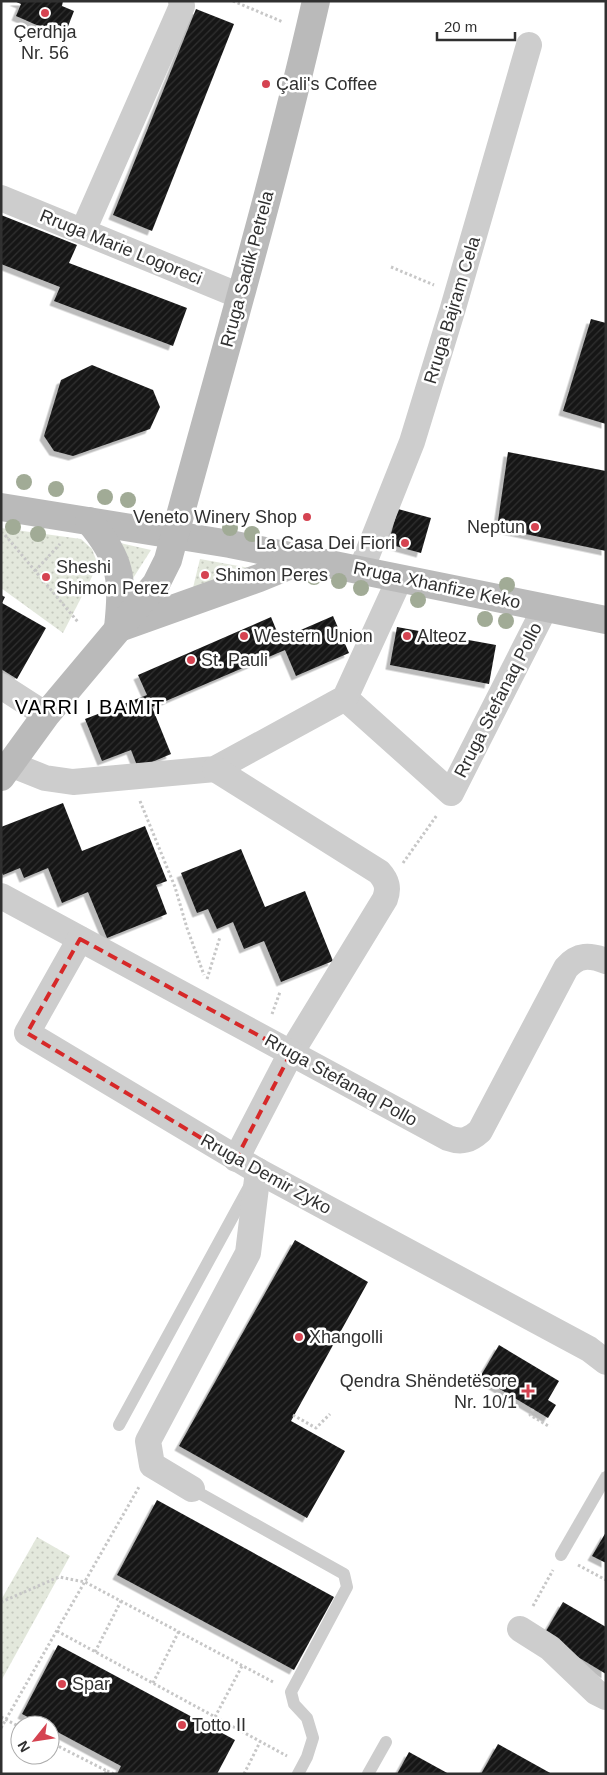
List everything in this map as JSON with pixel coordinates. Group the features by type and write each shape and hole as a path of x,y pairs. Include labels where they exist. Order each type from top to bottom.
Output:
{"main road":[{"name":"Rruga Sadik Petrela","path":"6,771 46,715 156,584 168,560 240,296 316,1"},
{"name":"Rruga Xhanfize Keko","path":"1,507 308,558 606,620"},
{"path":"89,521 104,539 112,553 117,568 121,584 118,628 259,578 308,558"}],"street":[{"path":"83,231 182,6 181,1"},
{"name":"Rruga Bajram Cela","path":"361,570 412,442 530,45"},
{"name":"Rruga Marie Logoreci","path":"1,198 240,296"},
{"path":"6,771 33,774 57,781 73,782 215,769 345,698 400,578"},
{"name":"Rruga Stefanaq Pollo","path":"451,793 545,608"},
{"path":"1,686 46,715"},
{"path":"345,698 451,793"},
{"path":"192,1489 152,1465 148,1441 248,1253 247,1165 291,1053 385,899 388,886 385,878 379,872 215,769"},
{"name":"Rruga Stefanaq Pollo","path":"1,896 448,1138 457,1141 465,1141 474,1137 480,1131 566,968 571,962 585,956 593,956 606,961"},
{"name":"Rruga Demir Zyko","path":"80,939 27,1033 247,1165 605,1358"},
{"path":"520,1629 550,1648 596,1692 606,1697"}],"lane":[{"path":"119,1424 247,1165"},
{"path":"561,1555 606,1476"},
{"path":"192,1489 344,1574 346,1587 291,1692 294,1704 307,1718 313,1738 300,1769"},
{"path":"368,1774 386,1742"}],"path":[{"path":"233,1 309,32"},
{"path":"391,267 456,295"},
{"path":"1,530 78,622"},
{"path":"35,571 62,542"},
{"path":"130,777 175,887 187,928 206,980 220,936"},
{"path":"388,886 451,793"},
{"path":"533,1409 530,1415 550,1427"},
{"path":"294,1415 316,1428 330,1414"},
{"path":"1,1728 152,1465"},
{"path":"520,1629 561,1555 606,1580"},
{"path":"1,1602 59,1576 85,1582 291,1692"},
{"path":"95,1652 121,1601"},
{"path":"57,1631 260,1742 300,1769"},
{"path":"153,1683 179,1631"},
{"path":"215,1717 242,1666"},
{"path":"1,1717 10,1722"},
{"path":"244,1774 260,1742"},
{"path":"60,1747 106,1772 114,1774"}],"highlighted area":[{"path":"80,939 291,1053 236,1159 27,1033"}],"shaded area":[{"name":"Sheshi Shimon Perez","path":"1,528 81,539 92,549 98,565 63,633 1,588"},
{"path":"120,543 151,550 130,583"},
{"path":"200,559 255,569 191,596"},
{"path":"37,1537 70,1556 1,1681 1,1600"}],"building":[{"name":"Çerdhja Nr. 56","path":"14,1 63,1 62,6 74,11 67,29 52,22 48,30 16,16 21,4"},
{"path":"196,9 234,24 152,231 113,215"},
{"path":"1,215 77,245 69,263 187,308 173,346 54,301 60,287 1,264"},
{"path":"591,319 606,323 606,424 563,411"},
{"path":"92,365 153,390 160,407 150,429 73,456 54,451 44,436 61,380"},
{"path":"508,452 606,471 606,551 497,528"},
{"path":"398,509 431,518 421,553 388,544"},
{"path":"1,595 5,597 2,603 46,628 17,679 1,669"},
{"path":"333,616 349,653 296,676 285,650 152,707 171,754 138,768 131,750 102,761 85,719 147,695 138,675 271,617 280,639"},
{"path":"397,627 496,645 489,684 390,665"},
{"path":"63,803 82,851 145,826 167,881 156,885 167,914 107,938 88,892 62,903 48,868 24,878 20,868 3,875 1,871 1,827"},
{"path":"241,849 265,907 305,891 333,961 281,982 264,941 244,949 233,922 217,929 208,909 197,913 181,873"},
{"path":"295,1240 368,1282 291,1421 345,1451 307,1518 179,1446"},
{"name":"Qendra Shëndetësore Nr. 10/1","path":"499,1345 559,1381 548,1400 556,1405 548,1418 480,1377"},
{"path":"157,1500 334,1597 294,1670 117,1575"},
{"path":"606,1532 606,1563 592,1556"},
{"path":"563,1602 606,1627 606,1674 543,1636"},
{"path":"58,1645 235,1740 217,1774 117,1774 121,1766 60,1733 60,1715 22,1714"},
{"path":"498,1744 552,1774 481,1774"},
{"path":"409,1752 449,1774 397,1774"}],"place":[{"name":"Çerdhja Nr. 56","path":"45,13"},
{"name":"Çali's Coffee","path":"266,84"},
{"name":"Veneto Winery Shop","path":"307,517"},
{"name":"Neptun","path":"535,527"},
{"name":"La Casa Dei Fiori","path":"405,543"},
{"name":"Shimon Peres","path":"205,575"},
{"name":"Sheshi Shimon Perez","path":"46,577"},
{"name":"Western Union","path":"244,636"},
{"name":"Alteoz","path":"407,636"},
{"name":"St. Pauli","path":"191,660"},
{"name":"Xhangolli","path":"299,1337"},
{"name":"Qendra Shëndetësore Nr. 10/1","path":"528,1391"},
{"name":"Spar","path":"62,1684"},
{"name":"Totto II","path":"182,1725"}],"district":[{"name":"VARRI I BAMIT","path":"90,707"}]}
